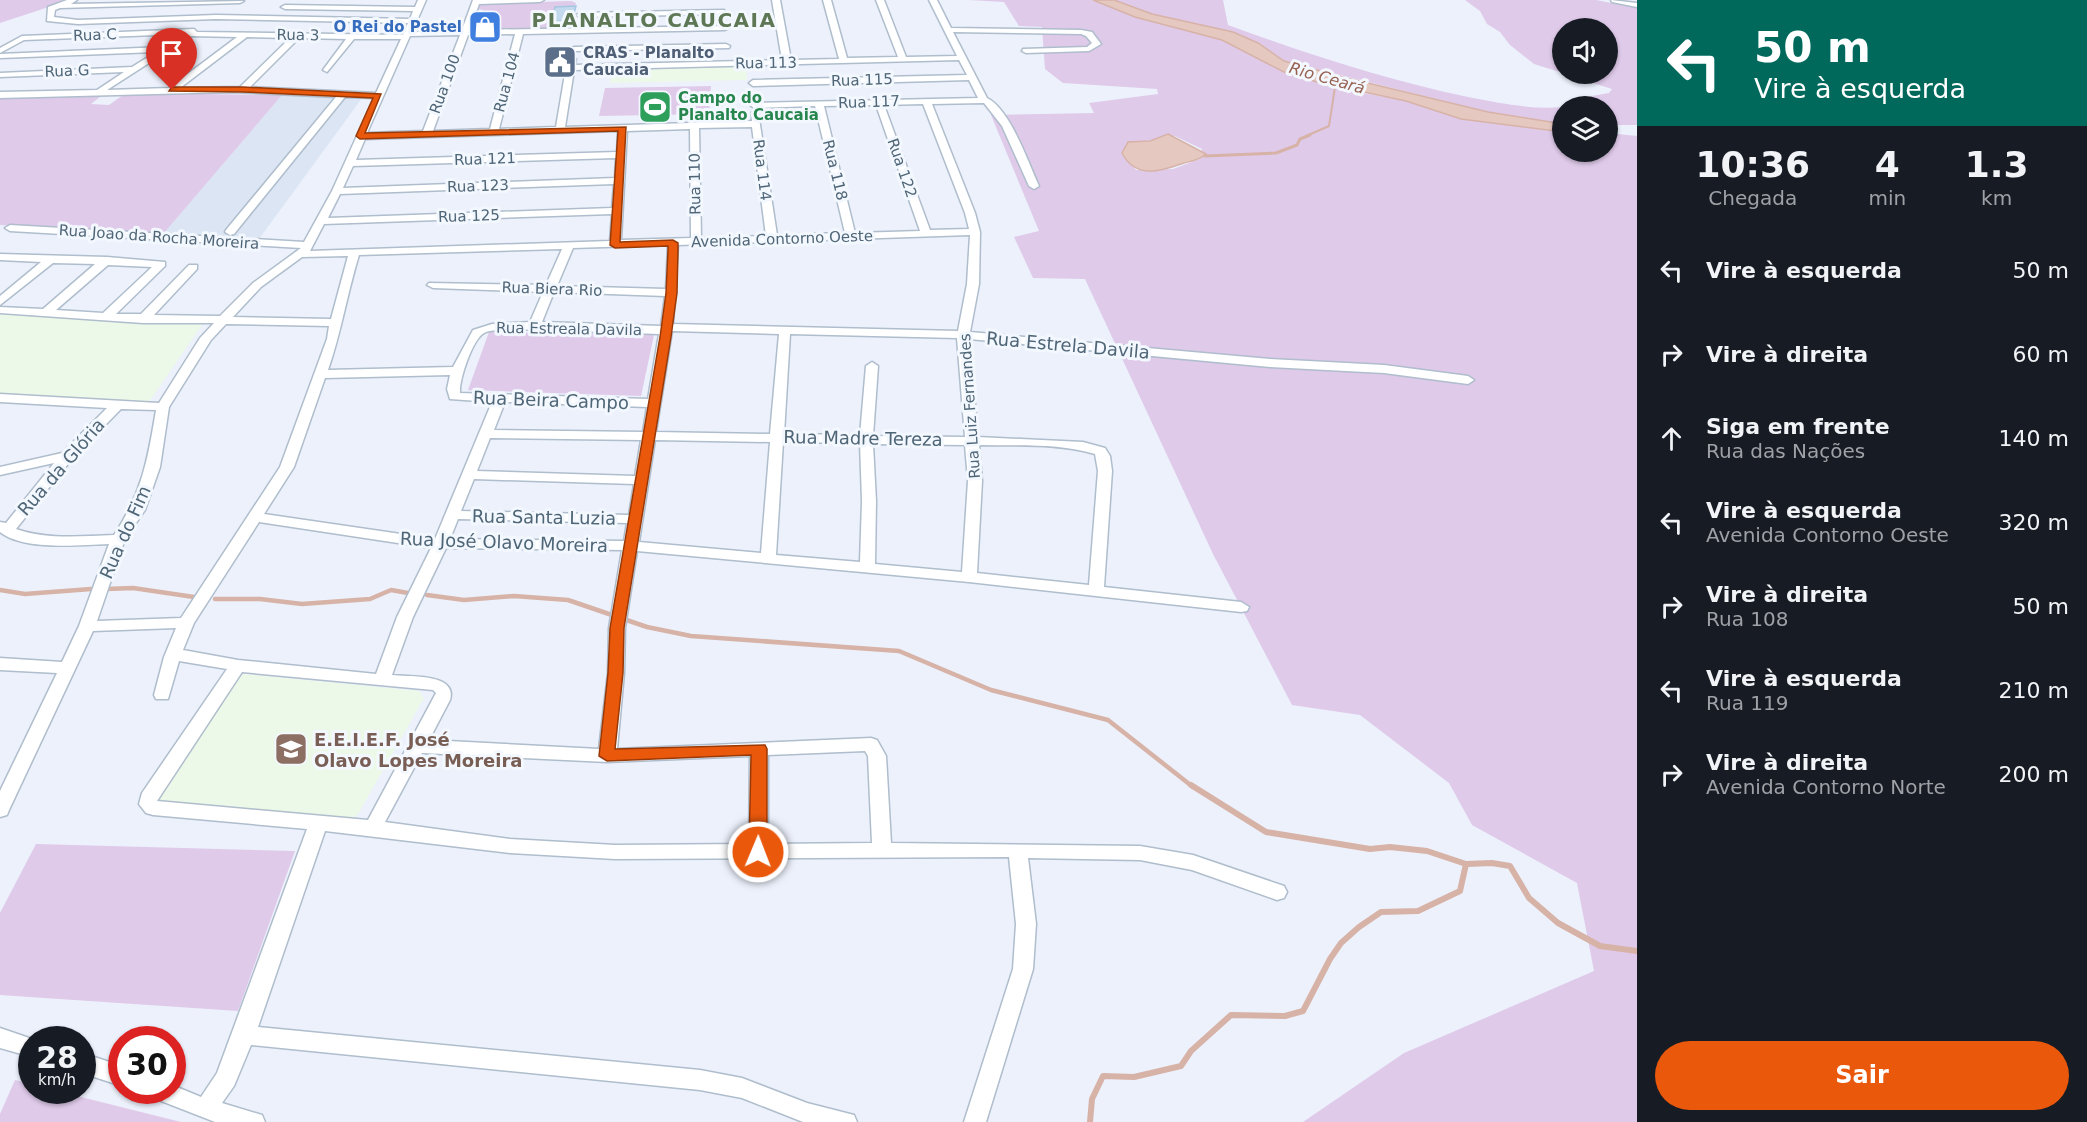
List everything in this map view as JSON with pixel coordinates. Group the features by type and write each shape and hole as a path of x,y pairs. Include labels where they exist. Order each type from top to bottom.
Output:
{"street":[{"path":"56,22 50,19 49,11 73,0"},
{"path":"477,1 540,0"},
{"path":"723,0 728,64"},
{"path":"776,0 787,63"},
{"path":"827,0 844,61"},
{"path":"880,0 903,60"},
{"path":"933,0 983,99 992,103 1002,120 1034,186"},
{"path":"1615,0 1637,5"},
{"path":"56,6 241,1"},
{"path":"100,91 241,1"},
{"name":"Rua 100","path":"427,134 477,1"},
{"path":"285,7 420,4 337,191 305,249"},
{"path":"560,130 581,11 724,12"},
{"path":"22,38 56,22 216,17 413,21"},
{"name":"Rua 3","path":"192,32 352,36 725,28"},
{"path":"947,30 1081,32 1089,34 1097,44 1089,49 1026,51"},
{"name":"Rua 104","path":"494,132 520,31"},
{"name":"Rua C","path":"0,51 22,38 192,32"},
{"path":"172,90 245,35"},
{"path":"243,89 297,35"},
{"path":"327,70 352,36"},
{"path":"574,49 726,46"},
{"path":"0,56 165,49"},
{"name":"Rua 113","path":"570,68 962,58"},
{"name":"Rua 114","path":"750,64 772,239"},
{"name":"Rua G","path":"0,75 134,69"},
{"name":"Rua 115","path":"753,83 971,77"},
{"path":"0,95 243,89 378,96"},
{"path":"230,232 343,94"},
{"name":"Rua 117","path":"754,105 983,99"},
{"name":"Rua Luiz Fernandes","path":"926,100 970,213 975,232 973,284 963,335 975,481 969,577"},
{"name":"Rua 122","path":"879,102 926,233"},
{"name":"Rua 118","path":"819,104 851,236"},
{"path":"360,136 756,124"},
{"name":"Rua 110","path":"694,126 696,242"},
{"path":"615,245 623,129"},
{"name":"Rua 121","path":"350,163 621,155"},
{"name":"Rua 123","path":"337,191 620,181"},
{"name":"Rua 125","path":"321,221 618,211"},
{"name":"Rua Joao da Rocha Moreira","path":"10,228 305,249"},
{"name":"Avenida Contorno Oeste","path":"305,249 354,253 975,232"},
{"path":"607,756 619,620 666,329 671,293 673,243"},
{"path":"534,326 569,246"},
{"name":"Rua do Fim","path":"2,801 87,626 118,539 138,510 153,467 163,407 206,338 257,285 305,249"},
{"path":"162,695 171,657 186,623 287,468 333,339 335,322 354,253"},
{"path":"0,266 5,257 161,264 106,317"},
{"path":"0,302 52,258"},
{"path":"46,313 106,260"},
{"path":"143,319 193,267"},
{"name":"Rua Biera Rio","path":"433,285 671,293"},
{"path":"0,310 143,319 335,322"},
{"name":"Rua Estreala Davila","path":"457,371 475,335 485,328 534,326 666,329"},
{"name":"Rua Estrela Davila","path":"666,329 785,329 963,335 1276,364 1401,371 1468,380"},
{"path":"768,558 775,499 778,389 785,329"},
{"path":"867,569 869,501 866,438 872,366"},
{"path":"322,374 457,371"},
{"name":"Rua Beira Campo","path":"457,371 453,390 455,396 459,397 654,403"},
{"path":"0,398 163,407"},
{"path":"382,679 405,617 441,543 500,398"},
{"name":"Rua da Glória","path":"4,528 67,456 117,405"},
{"name":"Rua Madre Tereza","path":"486,434 649,437 777,436 1083,446 1100,451 1105,471 1105,498 1096,590"},
{"path":"0,471 67,456"},
{"path":"469,475 642,480"},
{"name":"Rua Santa Luzia","path":"453,515 636,519"},
{"name":"Rua José Olavo Moreira","path":"256,517 390,538 441,543 631,546 969,577 1241,607"},
{"path":"4,528 42,539 118,539"},
{"path":"87,626 186,623"},
{"path":"171,657 184,656 238,666 382,679 436,685 442,688 444,693 442,700 373,828"},
{"path":"0,664 66,668"},
{"path":"238,666 148,798 148,804 153,808 373,828 540,849 758,852 1108,851 1159,856 1193,863 1277,892"},
{"path":"417,746 607,756 871,744 877,756 882,852"},
{"path":"758,852 759,749"},
{"path":"205,1108 226,1079 244,1035 318,823"},
{"path":"975,1122 1023,969 1026,924 1018,850"},
{"path":"244,1035 700,1080 742,1089 807,1113 846,1122"},
{"path":"0,1038 18,1044"},
{"path":"186,1101 254,1122"}],"shaded area":[{"path":"0,0 70,0 0,23"},
{"path":"969,0 1092,0 1222,40 1352,91 1406,101 1461,119 1552,131 1552,162 1618,162 1618,134 1637,136 1637,1122 1303,1122 1404,1053 1594,971 1577,883 1472,825 1449,783 1360,715 1292,705 1213,554 1085,279 1033,278 1014,237 1039,231 991,115 1094,113 1089,103 1158,94 1157,89 1063,83 1045,69 1042,27 1019,26 1004,2","holes":["1175,136 1202,149 1200,159 1173,169 1136,170 1122,153 1142,142"]},
{"path":"1114,0 1223,0 1228,25 1347,66 1407,83 1468,97 1539,108 1552,107 1552,122 1488,112 1284,61 1258,43 1152,14"},
{"path":"1465,0 1596,0 1637,8 1637,125 1618,125 1618,96 1592,96 1609,93 1612,89 1596,84 1618,84 1618,18 1552,18 1552,70 1534,64 1510,45 1500,32 1487,24 1480,11"},
{"path":"571,1 576,3 571,27 565,29 472,30 474,25 479,24 483,10 478,9 480,4"},
{"path":"746,66 747,80 610,83 613,68"},
{"name":"Campo do Planalto Caucaia","path":"711,86 709,114 599,116 605,88"},
{"path":"106,92 91,104 109,105 126,93 282,95 164,233 0,225 0,96"},
{"path":"282,95 362,98 259,239 164,233"},
{"path":"0,313 204,322 149,402 0,394"},
{"path":"489,332 654,335 641,396 468,390"},
{"name":"E.E.I.E.F. José Olavo Lopes Moreira","path":"245,674 419,691 424,698 358,814 348,821 155,806 153,799 233,679"},
{"path":"36,844 295,851 238,1011 0,995 0,913"},
{"path":"15,1080 18,1081 18,1104 96,1104 96,1101 181,1122 0,1122 0,1114"}],"water":[{"name":"Rio Ceará","path":"1093,0 1114,0 1152,14 1233,32 1258,43 1284,61 1347,78 1488,112 1552,122 1552,131 1461,119 1406,101 1317,82 1284,72 1222,40 1135,17"},
{"path":"1168,134 1206,154 1196,160 1167,169 1150,171 1134,167 1122,153 1128,142 1150,141"}],"building":[{"path":"576,6 572,21 552,21 555,7"}],"waterway":[{"path":"1306,136 1329,126 1335,87 1338,83"},
{"path":"1205,156 1276,153 1297,145 1300,139 1310,135"},
{"path":"106,589 133,588 194,597"},
{"path":"0,590 25,594 91,589"},
{"path":"215,599 260,599 302,604 370,599 391,590 408,593"},
{"path":"427,595 464,600 514,596 568,600 647,627 691,636 899,651 991,690 1108,720 1193,787"},
{"path":"1191,785 1266,832 1370,849 1390,847 1427,851 1466,864"},
{"path":"1466,864 1492,863 1510,866 1529,898 1558,923 1600,946 1637,951"},
{"path":"1090,1122 1092,1099 1103,1076 1134,1077 1181,1066 1191,1051 1231,1015 1285,1016 1303,1011 1341,943 1381,912 1418,911 1460,891 1466,864"}],"place":[{"name":"O Rei do Pastel","path":"485,27"},
{"name":"CRAS - Planalto Caucaia","path":"560,62"},
{"name":"Campo do Planalto Caucaia","path":"655,107"},
{"name":"E.E.I.E.F. José Olavo Lopes Moreira","path":"291,749"}],"district":[{"name":"PLANALTO CAUCAIA","path":"654,20"}],"route":[{"path":"172,90 243,89 378,96 360,136 623,129 615,245 673,243 673,250 671,293 665,337 617,628 616,673 607,756 759,749 758,852"}]}
